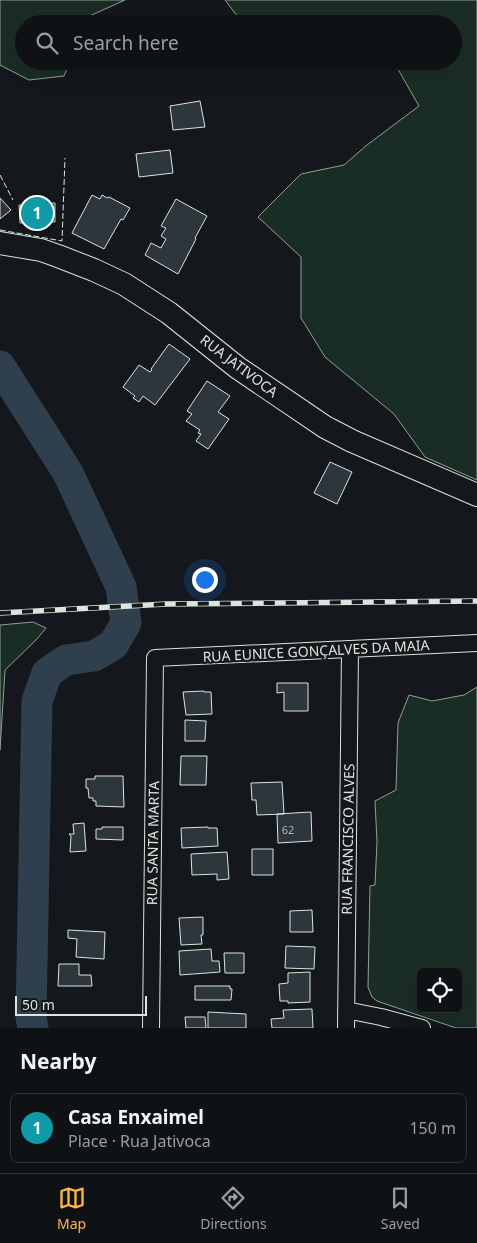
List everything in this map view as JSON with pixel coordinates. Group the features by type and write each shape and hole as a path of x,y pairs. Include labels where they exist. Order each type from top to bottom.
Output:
{"street":[{"name":"RUA JATIVOCA","path":"0,243 41,250 124,284 169,313 238,368 325,427 352,441 477,495"},
{"name":"RUA EUNICE GONÇALVES DA MAIA","path":"154,658 477,643"},
{"name":"RUA FRANCISCO ALVES","path":"346,1028 350,649"},
{"name":"RUA SANTA MARTA","path":"151,1028 154,658"},
{"path":"346,1010 422,1028"}],"green space":[{"path":"0,0 125,0 92,15 15,15 15,70 66,70 64,76 29,80 0,65"},
{"path":"225,0 477,0 477,480 425,457 394,414 325,357 301,318 301,257 258,217 301,174 344,165 419,106 398,70 462,70 462,15 236,15"},
{"path":"33,622 46,628 5,670 0,750 0,625"},
{"path":"477,687 477,1028 456,1028 377,1001 372,997 368,987 370,886 375,885 377,842 375,801 396,790 398,723 409,695 432,701 464,695"}],"building":[{"path":"200,101 205,127 173,130 170,106"},
{"path":"170,150 173,173 139,177 136,154"},
{"path":"92,195 100,199 102,195 107,198 109,197 130,208 123,220 121,219 104,249 72,233"},
{"path":"0,198 11,210 0,219"},
{"path":"176,199 207,216 178,274 145,255 151,243 161,248 166,239 161,236 166,228 161,226"},
{"path":"55,203 55,222 20,223 19,205"},
{"path":"169,344 190,359 155,405 143,396 139,402 133,398 135,396 123,387 139,365 150,372"},
{"path":"207,381 230,396 218,412 229,419 208,449 196,441 201,434 198,433 200,430 186,421 192,414 187,411"},
{"path":"330,462 352,472 337,504 314,493"},
{"path":"277,683 308,683 308,711 284,711 284,692 277,693"},
{"path":"183,692 211,692 212,714 186,715"},
{"path":"185,720 206,721 205,741 185,741"},
{"path":"181,756 207,756 206,785 180,785"},
{"path":"95,776 123,776 124,807 96,806 96,801 93,801 93,798 89,798 88,788 86,788 86,779 95,779"},
{"path":"282,782 284,814 257,815 256,800 252,800 251,783"},
{"path":"311,812 312,841 278,843 277,814"},
{"path":"84,823 86,851 70,852 71,836 69,834 74,834 73,824"},
{"path":"102,827 123,827 123,840 96,839 96,829 102,829"},
{"path":"181,828 217,828 218,846 182,848"},
{"path":"252,849 273,849 273,875 252,875"},
{"path":"227,852 229,879 217,880 217,874 192,875 191,854"},
{"path":"312,910 313,932 290,932 290,911"},
{"path":"203,917 202,944 181,945 179,918"},
{"path":"68,930 105,932 104,959 76,957 77,939 68,938"},
{"path":"286,946 315,947 314,969 285,968"},
{"path":"211,949 212,961 219,961 220,972 180,975 179,951"},
{"path":"224,953 244,953 244,973 225,973"},
{"path":"59,964 79,964 79,975 91,975 92,986 58,986"},
{"path":"310,972 310,1002 288,1003 288,1001 280,1001 279,984 288,983 288,973"},
{"path":"195,986 230,986 230,989 232,989 231,1000 195,1000"},
{"path":"312,1009 313,1028 272,1028 271,1019 284,1018 283,1010"},
{"path":"208,1012 246,1014 246,1028 208,1028"},
{"path":"185,1017 205,1017 206,1028 186,1028"}],"waterway":[{"path":"0,366 68,473 121,587 126,623 113,645 94,656 66,660 47,673 37,701 31,1017 33,1028"}],"railway":[{"path":"0,613 166,604 477,601"}],"fence":[{"path":"0,230 62,241 65,158"},
{"path":"0,175 13,200"}],"place":[{"name":"Casa Enxaimel","path":"37,213"}]}
